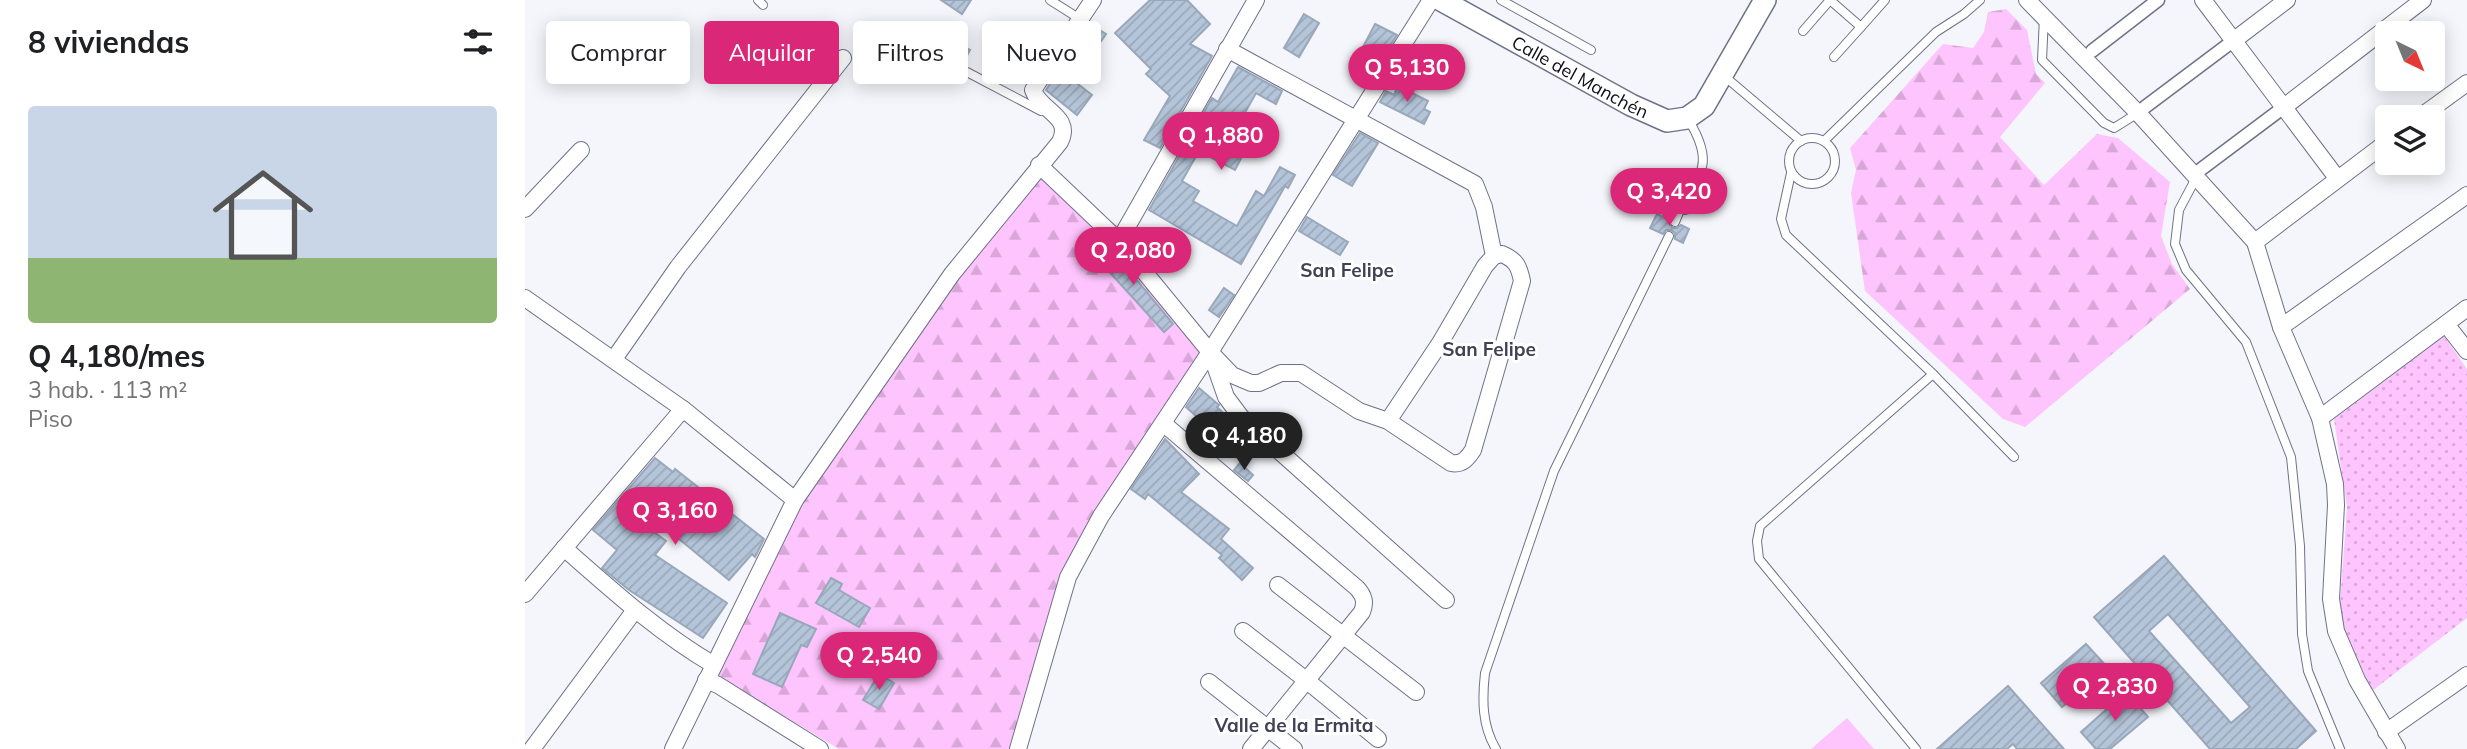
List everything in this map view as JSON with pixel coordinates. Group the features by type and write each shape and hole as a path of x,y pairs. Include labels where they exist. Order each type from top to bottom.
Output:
{"street":[{"path":"673,749 795,500 952,274 1062,138 1063,129 1058,117 1037,98 1033,90 1093,0"},
{"path":"1119,241 1256,0"},
{"path":"1018,749 1068,577 1101,516 1164,424 1431,0"},
{"name":"Calle del Manchén","path":"1441,0 1631,105 1667,121 1687,118"},
{"path":"1687,118 1704,106 1765,0"},
{"path":"2027,0 2142,110 2255,242 2281,327 2320,418 2335,484 2332,613 2336,631 2357,680 2397,749"},
{"path":"2092,51 2158,0"},
{"path":"2203,0 2337,178"},
{"path":"2142,110 2287,0"},
{"path":"2198,174 2423,0"},
{"path":"1227,49 1475,184 1485,207 1494,256"},
{"path":"614,359 678,267 843,58"},
{"path":"2437,105 2467,83"},
{"path":"525,209 581,150"},
{"path":"2255,242 2375,151"},
{"path":"1039,165 1119,241 1232,375 1244,382 1259,383 1289,372 1301,373 1359,411 1388,421 1451,463 1457,464 1466,460 1473,450 1522,281 1515,260 1502,254 1494,256 1485,266 1440,343 1388,421"},
{"path":"2281,327 2467,195"},
{"path":"525,298 683,409 795,500"},
{"path":"2320,418 2467,308"},
{"path":"2446,324 2467,351"},
{"path":"1210,352 1226,397 1241,417 1446,600"},
{"path":"525,594 683,409"},
{"path":"1164,424 1357,588 1363,596 1365,604 1362,612 1251,749"},
{"path":"564,548 635,610 691,652 714,665"},
{"path":"1278,585 1416,692"},
{"path":"532,749 635,610"},
{"path":"1243,631 1378,739"},
{"path":"2386,732 2467,674"},
{"path":"706,680 820,749"},
{"path":"1209,682 1294,749"}],"lane":[{"path":"1049,0 1080,19"},
{"path":"1501,0 1591,50"},
{"path":"1803,31 1830,0 1861,27"},
{"path":"1834,57 1885,0"},
{"path":"1824,141 1935,32 1964,14 1980,0"},
{"path":"2044,17 2042,60 2104,123 2114,128 2142,110"},
{"path":"968,73 1045,114 1058,117"},
{"path":"1722,75 1801,141"},
{"path":"1687,118 1698,139 1702,158 1702,168 1691,187"},
{"path":"1791,173 1800,181 1812,185 1823,182 1832,173 1835,162 1832,150 1824,141 1812,138 1801,141 1792,149 1789,161 1791,173 1781,219 1786,235 1933,374 2014,457"},
{"path":"2198,174 2179,210 2175,244 2186,270 2246,342 2291,457 2300,546 2302,634 2308,671 2340,749"},
{"path":"1680,184 1691,187 1696,196 1695,204 1689,209 1680,210 1670,202 1670,194 1673,187 1680,184"},
{"path":"1675,222 1680,210"},
{"path":"1496,749 1485,720 1482,697 1485,673 1555,471 1669,236"},
{"path":"1916,749 1759,559 1757,541 1760,526 1933,374"}],"green space":[{"path":"2006,9 2027,30 2036,74 2045,83 2000,137 2044,185 2097,134 2118,138 2170,182 2161,236 2172,264 2190,289 2025,427 2003,419 1865,291 1851,193 1856,170 1850,148 1943,44 1973,48 1984,32 1988,12"},
{"path":"1036,171 1109,242 1208,351 1066,577 1016,749 839,749 716,675 804,501 931,309"},
{"path":"2444,336 2467,369 2467,618 2372,691 2339,619 2347,507 2334,419"},
{"path":"1847,718 1874,749 1811,749"}],"building":[{"path":"941,0 971,0 962,14"},
{"path":"1150,0 1187,0 1210,24 1190,44 1212,56 1160,148 1144,140 1170,96 1146,74 1151,69 1115,33"},
{"path":"1304,14 1319,23 1299,57 1284,48"},
{"path":"1375,24 1397,35 1384,55 1364,45"},
{"path":"1238,67 1282,91 1276,104 1256,93 1233,134 1249,143 1235,170 1199,151 1182,181 1199,191 1193,201 1237,226 1256,191 1264,196 1280,167 1295,175 1288,188 1285,186 1241,264 1149,210 1212,98 1218,102"},
{"path":"1050,84 1078,84 1092,95 1077,115 1046,90"},
{"path":"1398,86 1428,101 1424,109 1430,112 1424,124 1380,102 1386,91 1394,95"},
{"path":"1360,133 1378,143 1352,186 1333,175"},
{"path":"1657,214 1669,220 1672,228 1681,225 1689,229 1683,243 1675,239 1675,233 1671,230 1666,230 1663,234 1650,228"},
{"path":"1307,217 1348,242 1340,255 1299,231"},
{"path":"1107,244 1173,324 1164,332 1094,255"},
{"path":"1224,288 1234,295 1219,317 1209,310"},
{"path":"1199,388 1219,405 1217,407 1228,418 1215,433 1186,407"},
{"path":"1165,439 1199,474 1181,492 1229,529 1221,539 1253,568 1242,580 1219,558 1222,555 1148,494 1145,499 1131,489"},
{"path":"655,458 673,472 675,469 764,539 755,557 752,554 729,580 667,529 683,509 658,489 634,517 666,541 655,555 727,603 703,638 629,590 602,568 617,550 593,530"},
{"path":"1240,463 1253,475 1248,481 1234,470"},
{"path":"2164,556 2316,731 2296,749 2210,749 2094,617","holes":["2168,614 2250,707 2231,723 2149,631"]},
{"path":"831,578 842,584 839,590 870,608 859,627 816,603"},
{"path":"780,613 816,629 807,647 801,645 782,687 753,674"},
{"path":"2086,644 2108,668 2062,707 2041,683"},
{"path":"879,674 894,683 879,709 863,700"},
{"path":"2008,686 2064,749 2017,749 2013,744 2007,749 1937,749"},
{"path":"2126,692 2148,717 2110,749 2096,749 2081,732"}],"district":[{"name":"San Felipe","path":"1347,270"},
{"name":"San Felipe","path":"1489,349"},
{"name":"Valle de la Ermita","path":"1294,725"}]}
